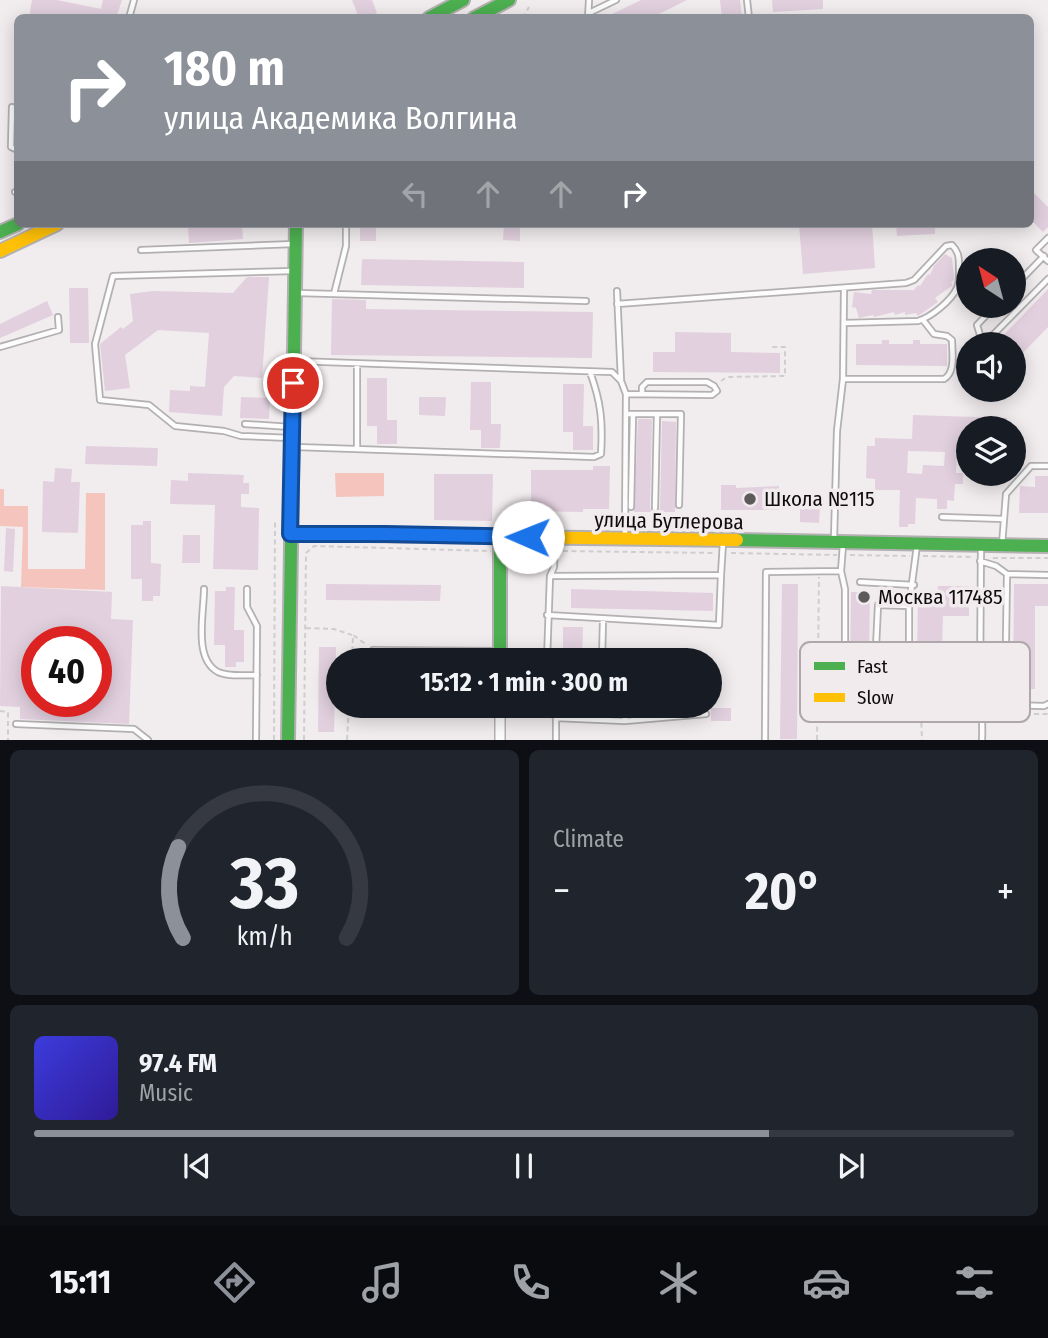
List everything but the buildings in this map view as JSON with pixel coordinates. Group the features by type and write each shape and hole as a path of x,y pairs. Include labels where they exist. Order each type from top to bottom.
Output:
{"street":[{"path":"437,14 463,0"},
{"path":"482,14 509,0"},
{"path":"0,251 49,228"},
{"path":"288,740 296,228"},
{"name":"улица Бутлерова","path":"290,534 500,537 555,544 625,539 723,547 840,547 980,554 1002,545 1048,546"},
{"path":"500,537 500,648"},
{"path":"499,740 500,718"}],"lane":[{"path":"590,14 615,0"},
{"path":"12,107 14,148"},
{"path":"334,294 346,246 346,228"},
{"path":"1026,277 1046,259 1036,250 1048,238"},
{"path":"141,250 296,244"},
{"path":"617,304 909,283 944,247 952,245 959,256 957,288 951,298 923,320 844,323"},
{"path":"292,437 241,436 224,431 175,426 149,405 100,400 95,344 113,276 295,271"},
{"path":"1026,301 1048,279"},
{"path":"844,289 843,379 837,431 845,642"},
{"path":"617,291 621,381 626,394 625,539"},
{"path":"295,293 586,301"},
{"path":"0,347 59,330 58,317"},
{"path":"984,318 977,325 980,335 987,341 1010,318"},
{"path":"843,379 948,377 952,373 952,340 947,336 934,334 923,320"},
{"path":"293,361 612,372 621,381"},
{"path":"357,364 357,449"},
{"path":"245,424 292,437 357,449 594,457 601,454 603,424 599,397 590,372"},
{"path":"626,394 712,395 717,391 707,382 647,382 642,387 642,394"},
{"path":"626,414 681,414 679,505"},
{"path":"631,507 633,414"},
{"path":"655,508 657,414"},
{"path":"1002,545 1006,494 1031,466 1048,467"},
{"path":"942,517 1004,519"},
{"path":"547,648 550,576 554,567 555,544"},
{"path":"547,615 719,625 723,547"},
{"path":"909,642 909,606 917,550"},
{"path":"980,554 1007,574 1048,575"},
{"path":"980,554 980,642"},
{"path":"765,740 766,572 841,572"},
{"path":"1006,642 1007,574"},
{"path":"550,576 721,575"},
{"path":"860,582 914,585"},
{"path":"204,589 202,647 207,663 219,672 257,675"},
{"path":"247,589 247,607 257,626 256,740"},
{"path":"876,642 878,605 909,606"},
{"path":"602,648 603,619"},
{"path":"1030,706 1048,704"},
{"path":"556,740 556,718 625,721 660,718"},
{"path":"982,740 983,722"},
{"path":"16,724 134,729 148,740"}],"path":[{"path":"525,14 529,7"},
{"path":"714,386 727,377 785,376 785,347 772,346"},
{"path":"274,740 275,520"},
{"path":"304,740 306,553 314,546 501,551 555,544 840,547 1048,558"},
{"path":"818,642 819,572"},
{"path":"306,628 334,629 353,635 370,648"},
{"path":"352,648 353,635"},
{"path":"257,647 274,648"},
{"path":"0,711 8,712 8,740"},
{"path":"1030,713 1048,713"},
{"path":"347,740 348,718"},
{"path":"817,722 817,740"},
{"path":"921,722 922,740"}],"shaded area":[{"path":"335,473 384,473 384,496 336,497"},
{"path":"0,489 4,489 4,506 28,506 28,569 85,569 86,493 105,493 105,590 21,587 23,527 0,526"}],"traffic: fast":[{"path":"437,14 463,0"},
{"path":"482,14 509,0"},
{"path":"0,232 14,226"},
{"path":"288,740 296,228"},
{"path":"500,537 500,648"},
{"path":"737,540 1048,546"}],"traffic: slow":[{"path":"0,251 49,228"},
{"path":"290,534 737,540"}],"place":[{"name":"Школа №115","path":"750,499"},
{"name":"Москва 117485","path":"864,597"}],"route":[{"path":"293,383 290,534 528,537"}]}
